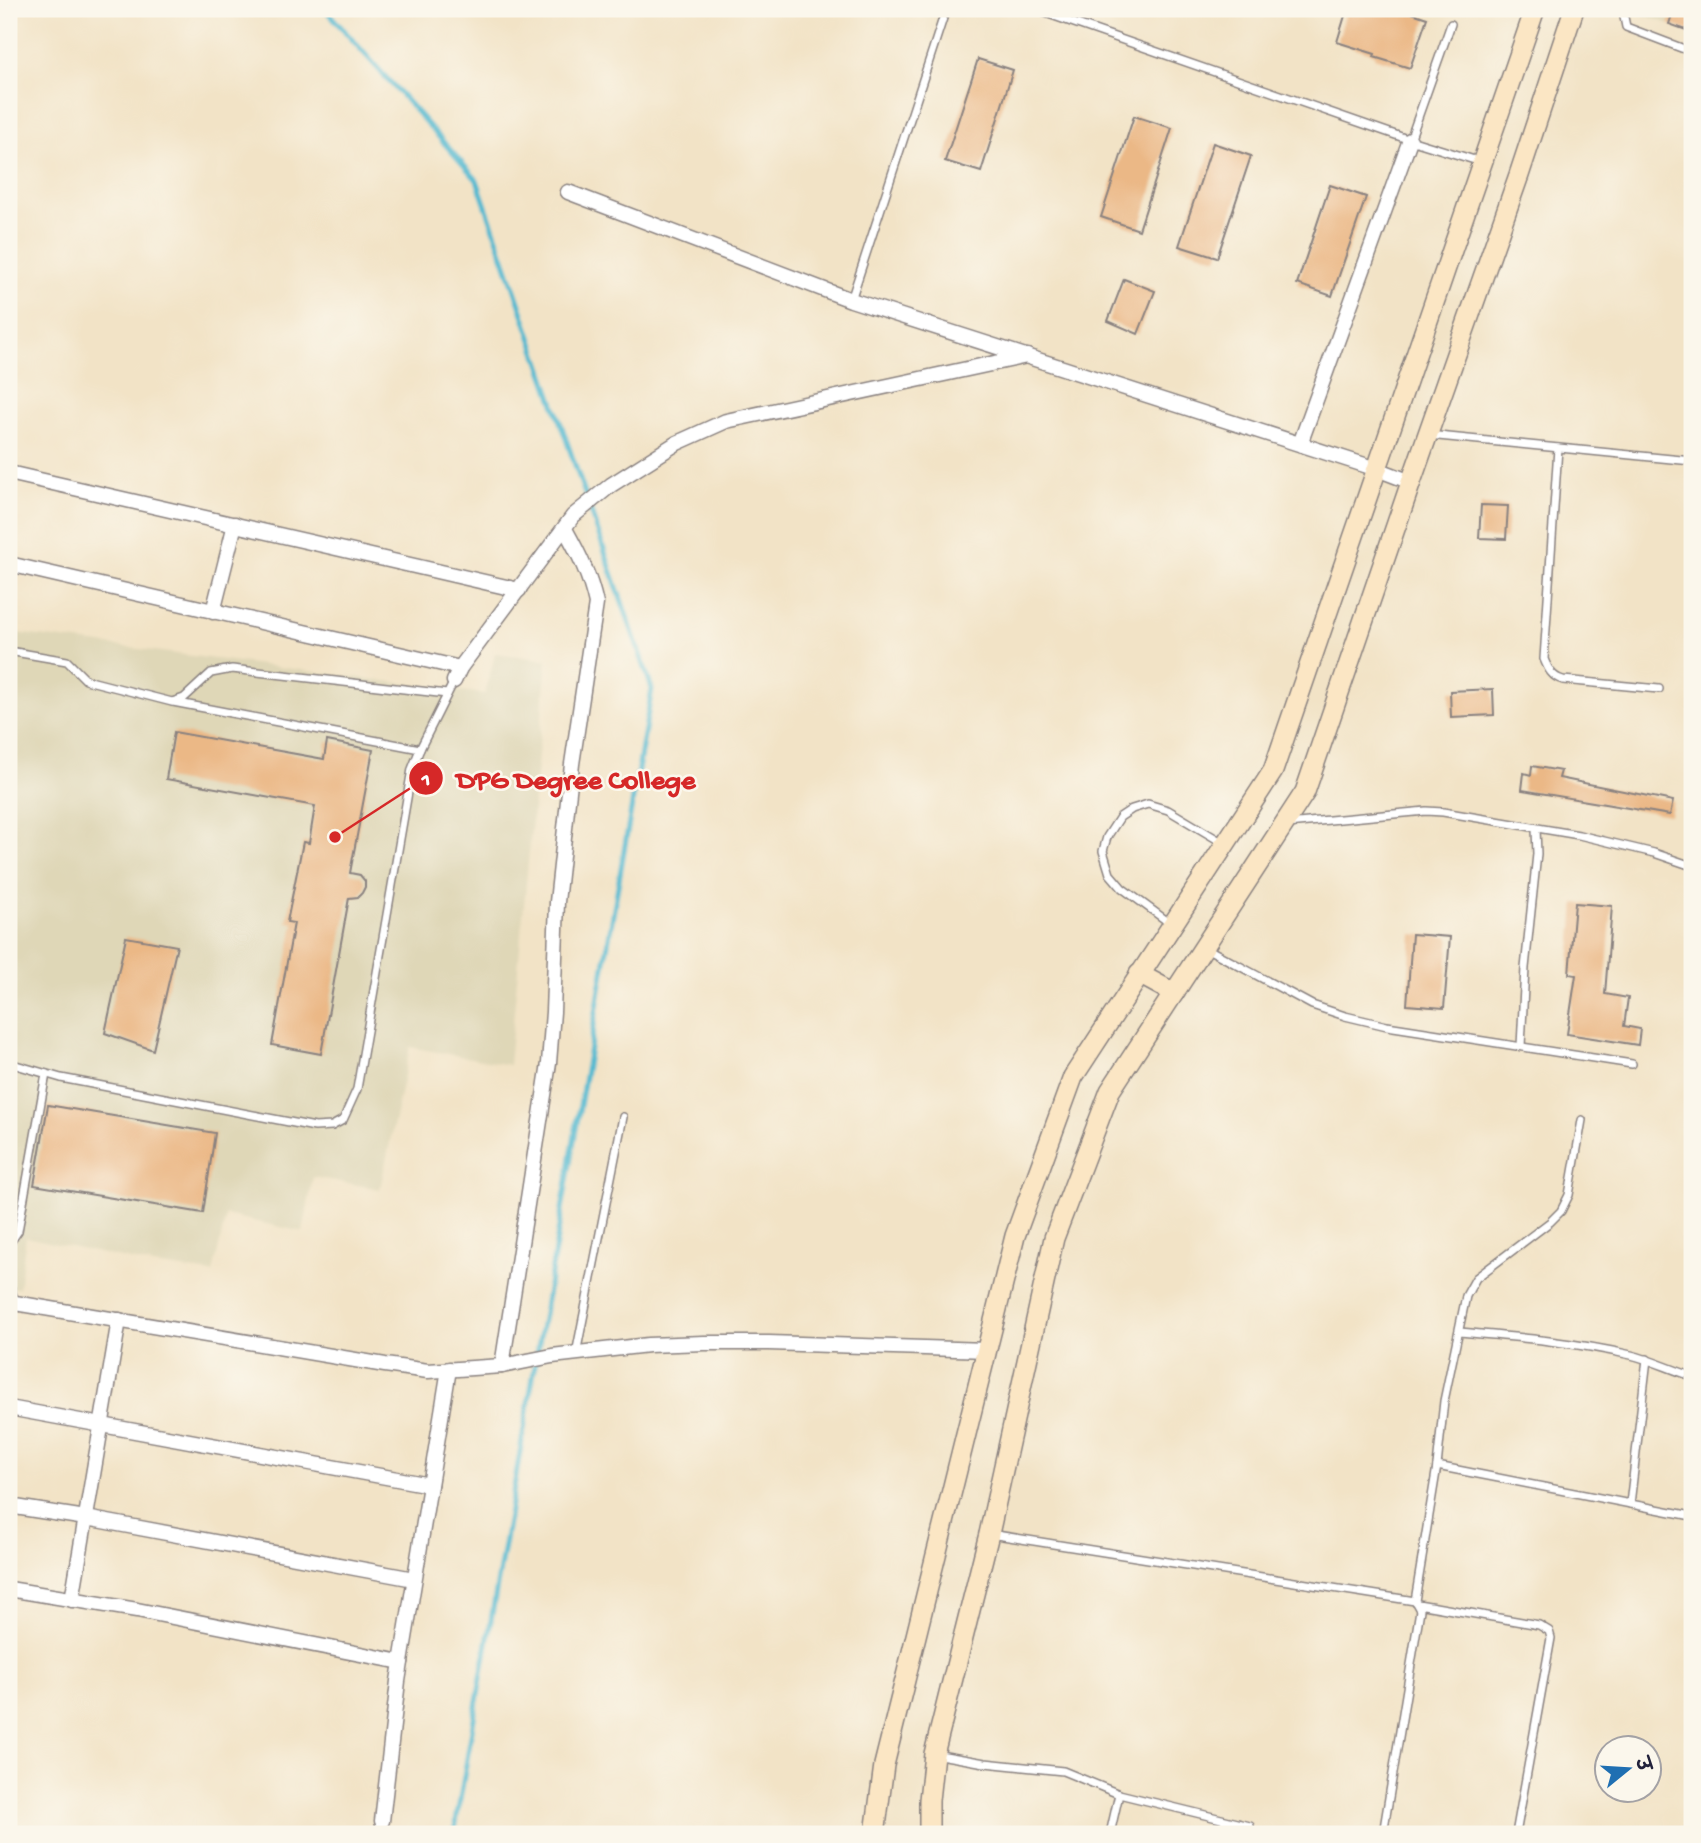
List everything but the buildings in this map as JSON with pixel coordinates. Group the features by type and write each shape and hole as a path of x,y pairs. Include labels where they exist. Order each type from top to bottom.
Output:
{"main road":[{"path":"875,1834 884,1766 1015,1236 1073,1077 1273,771 1535,9"},
{"path":"929,1834 929,1800 934,1754 989,1534 1055,1238 1110,1091 1305,792 1574,9"},
{"path":"1139,974 1174,993"}],"street":[{"path":"1300,444 1410,141"},
{"path":"568,192 851,300 1411,482"},
{"path":"9,564 213,612 454,681 573,516 611,485 677,443 726,421 1028,356"},
{"path":"9,473 519,590"},
{"path":"213,612 235,524"},
{"path":"502,1366 549,1063 557,902 572,764 596,604 582,560 565,529"},
{"path":"12,1302 428,1371 502,1366 552,1356 648,1345 783,1343 987,1350"},
{"path":"72,1600 119,1320"},
{"path":"382,1821 401,1662 449,1369"},
{"path":"9,1408 430,1485"},
{"path":"9,1506 414,1579"},
{"path":"9,1589 150,1613 401,1662"}],"lane":[{"path":"851,300 946,9"},
{"path":"1034,9 1410,141 1482,162"},
{"path":"1626,9 1626,27 1692,52"},
{"path":"1410,141 1451,24"},
{"path":"1427,435 1692,461"},
{"path":"1559,448 1545,659 1548,669 1556,678 1563,680 1659,689"},
{"path":"9,650 67,661 86,680 172,702 420,749"},
{"path":"9,1063 61,1078 315,1127 344,1120 357,1089 412,769 454,681 232,669 211,673 184,698 172,702"},
{"path":"1172,925 1122,888 1110,874 1103,851 1107,837 1120,817 1132,809 1148,804 1168,810 1225,844"},
{"path":"1284,825 1426,811 1466,815 1579,835 1654,853 1692,866"},
{"path":"1521,1046 1525,968 1537,854 1536,829"},
{"path":"1204,947 1312,1005 1345,1016 1387,1026 1632,1064"},
{"path":"9,1244 18,1231 46,1074"},
{"path":"576,1354 623,1118"},
{"path":"1383,1834 1420,1610 1417,1602 1444,1401 1465,1296 1476,1278 1562,1211 1569,1195 1582,1120"},
{"path":"9,1282 12,1302"},
{"path":"1459,1332 1529,1338 1629,1354 1692,1376"},
{"path":"1630,1503 1647,1359"},
{"path":"1437,1466 1692,1516"},
{"path":"989,1534 1417,1602 1546,1627 1551,1638 1516,1834"},
{"path":"934,1754 985,1763 1063,1771 1119,1794 1250,1826"},
{"path":"1110,1834 1119,1794"}],"shaded area":[{"path":"1640,9 1692,9 1692,32 1638,13"},
{"path":"9,632 485,694 495,653 547,660 509,1065 410,1047 380,1189 313,1177 303,1232 226,1215 213,1273 153,1265 26,1237 19,1288 9,1288"}],"waterway":[{"path":"325,9 477,180 652,689 454,1834"}],"place":[{"name":"DPG Degree College","path":"335,837"}]}
